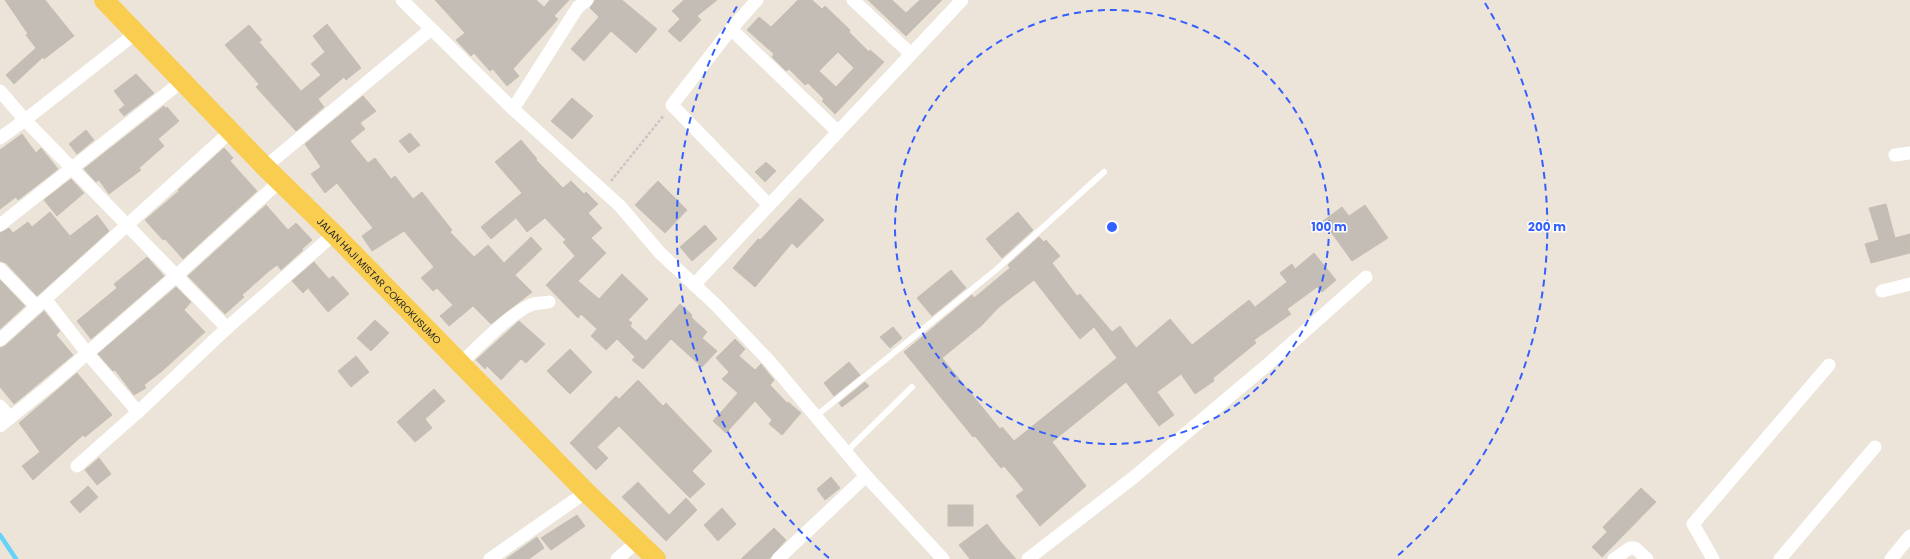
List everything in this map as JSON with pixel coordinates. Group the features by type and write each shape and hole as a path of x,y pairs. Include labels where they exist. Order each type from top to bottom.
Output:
{"main road":[{"name":"JALAN HAJI MISTAR COKROKUSUMO","path":"104,0 181,82 279,182 334,234 586,492 656,559"}],"street":[{"path":"402,0 513,109 620,206 660,253 694,285 770,362 866,476 942,559"},
{"path":"513,109 569,21 578,8 587,0"},
{"path":"757,0 731,29 672,105 768,205"},
{"path":"853,0 911,54"},
{"path":"694,285 962,0"},
{"path":"265,167 432,29"},
{"path":"731,29 838,132"},
{"path":"0,138 136,33"},
{"path":"0,226 181,82"},
{"path":"0,91 25,120 128,224 227,328"},
{"path":"0,340 230,132"},
{"path":"1895,155 1910,153"},
{"path":"0,406 5,422 176,276 279,182"},
{"path":"77,466 138,412 227,328 334,234"},
{"path":"0,269 41,304 87,353 138,412"},
{"path":"1028,559 1134,477 1267,365 1366,277"},
{"path":"1882,291 1910,284"},
{"path":"460,364 517,314 533,304 549,302"},
{"path":"1713,559 1693,524 1829,365"},
{"path":"1780,559 1875,447"},
{"path":"778,559 866,476"},
{"path":"490,559 586,492"},
{"path":"1891,559 1910,536"},
{"path":"617,559 638,541"},
{"path":"1615,558 1630,548 1635,548 1647,559"}],"lane":[{"path":"816,416 997,269 1104,172"},
{"path":"846,452 912,387"}],"path":[{"path":"603,191 672,105"}],"building":[{"path":"5,0 45,0 74,36 44,59 43,57 14,84 6,75 36,48 26,35 28,34"},
{"path":"435,0 536,0 544,7 550,0 569,0 554,16 558,19 513,69 519,76 507,86 493,69 490,71 474,53 471,56 456,40 465,33"},
{"path":"595,0 622,0 657,29 636,53 611,31 584,61 571,49 599,17 590,8"},
{"path":"684,0 717,0 697,16 701,20 680,42 668,31 680,19 672,11"},
{"path":"798,0 812,0 822,9 825,6 850,30 849,32 869,52 870,50 884,62 835,114 822,101 824,99 808,83 805,85 789,69 786,71 772,57 774,54 747,30 759,17 771,27","holes":["838,52 854,68 836,87 819,71"]},
{"path":"868,0 892,0 906,13 920,0 942,0 906,36"},
{"path":"327,24 361,68 346,80 344,77 318,99 324,107 296,131 256,87 259,84 225,45 249,25 262,40 259,42 301,91 321,75 311,64 325,52 313,36"},
{"path":"136,74 154,93 124,116 119,110 125,105 114,91"},
{"path":"363,96 376,111 360,123 365,129 350,141 368,163 375,158 391,179 395,176 413,199 422,192 452,230 450,232 474,257 488,245 504,263 531,237 542,249 515,275 532,292 491,324 473,306 449,326 440,316 453,305 437,288 433,291 421,278 434,267 404,231 372,251 362,236 373,228 337,183 325,193 311,174 321,167 305,144"},
{"path":"572,98 593,116 572,139 551,121"},
{"path":"164,106 166,109 167,107 179,121 158,139 164,146 139,168 141,170 109,194 99,180 96,182 84,169"},
{"path":"86,130 94,140 77,154 69,144"},
{"path":"410,133 420,145 409,153 399,141"},
{"path":"22,134 36,153 41,148 58,169 18,200 16,197 0,209 0,150"},
{"path":"521,140 537,159 536,160 563,188 571,181 584,194 586,192 598,204 588,213 602,228 591,238 606,253 578,281 599,299 622,274 648,299 628,320 632,323 630,326 646,341 680,304 707,332 702,338 717,351 702,367 671,339 643,369 632,360 635,357 617,339 606,350 591,336 597,329 581,314 578,318 546,285 575,256 563,242 566,240 545,218 527,232 516,218 491,239 481,227 522,193 495,162"},
{"path":"224,148 233,158 230,161 257,191 183,259 145,220 179,191 178,190"},
{"path":"766,162 776,171 765,182 755,172"},
{"path":"71,179 84,193 57,216 44,200"},
{"path":"658,181 687,210 665,233 635,205"},
{"path":"800,198 824,220 797,248 792,243 755,287 733,268 758,239 760,240"},
{"path":"1886,204 1895,238 1910,234 1910,253 1871,263 1865,244 1879,240 1869,208"},
{"path":"266,205 288,230 296,223 312,240 281,270 277,265 269,271 242,295 244,297 225,314 188,276"},
{"path":"1365,205 1388,238 1352,261 1323,221 1342,207 1349,216"},
{"path":"50,212 70,236 97,215 109,231 37,296 6,263 0,261 0,233 9,228 13,233 28,222 32,227"},
{"path":"1018,212 1033,230 1002,258 986,239"},
{"path":"705,225 717,239 692,261 680,247"},
{"path":"1039,237 1044,242 1046,240 1060,256 1052,263 1077,296 1080,294 1112,332 1120,326 1136,348 1170,319 1192,345 1249,300 1255,307 1287,282 1280,273 1292,264 1295,269 1314,253 1336,280 1322,292 1317,287 1287,309 1291,314 1254,340 1256,343 1213,378 1214,381 1195,394 1181,374 1157,392 1174,415 1159,426 1126,382 1052,442 1086,486 1040,526 1016,496 1024,490 1004,466 1001,468 975,436 973,437 904,352 972,295 974,298 1010,268 1008,265","holes":["1034,280 1080,339 1094,327 1117,358 1014,441 1002,427 1000,429 942,358 981,326 999,307"]},
{"path":"147,257 164,276 91,339 77,321 117,288 114,284"},
{"path":"314,262 329,279 333,276 349,294 328,312 308,288 303,293 292,281"},
{"path":"951,270 966,288 932,316 917,298"},
{"path":"0,280 25,306 0,329"},
{"path":"176,287 191,302 184,310 205,332 162,371 144,385 146,388 134,395 115,370 113,371 98,354"},
{"path":"44,311 60,331 56,335 73,355 14,404 0,387 0,348 5,346"},
{"path":"375,320 389,333 371,351 357,338"},
{"path":"519,321 545,344 526,363 521,359 501,380 487,366 485,369 476,360"},
{"path":"893,327 902,338 890,348 880,337"},
{"path":"735,339 745,349 739,356 755,370 761,364 774,380 770,385 787,403 788,402 801,413 782,435 769,424 772,420 755,401 726,433 713,421 738,393 722,379 729,372 716,358"},
{"path":"570,349 592,372 570,394 547,371"},
{"path":"356,356 369,372 351,387 338,371"},
{"path":"849,362 860,375 834,396 824,383"},
{"path":"77,373 112,415 85,437 83,435 33,480 22,466 40,452 19,423"},
{"path":"638,380 663,406 666,403 712,451 692,471 705,484 690,498 619,426 597,447 608,458 596,470 570,443 616,396 619,399"},
{"path":"865,382 869,386 842,407 839,403"},
{"path":"434,389 445,401 425,419 432,428 415,442 397,422"},
{"path":"99,458 111,474 97,485 85,470"},
{"path":"831,477 840,488 825,500 817,489"},
{"path":"638,482 669,515 686,498 697,510 666,541 622,497"},
{"path":"88,486 98,497 80,513 70,502"},
{"path":"1641,488 1656,502 1602,557 1592,547 1607,532 1603,527"},
{"path":"948,505 973,505 973,526 948,526"},
{"path":"722,508 736,524 718,541 704,525"},
{"path":"577,515 585,526 551,550 541,538"},
{"path":"987,524 1016,559 970,559 959,545"},
{"path":"774,528 786,540 769,559 741,559"},
{"path":"537,537 544,548 529,559 506,559"}],"waterway":[{"path":"0,535 16,559"}]}
